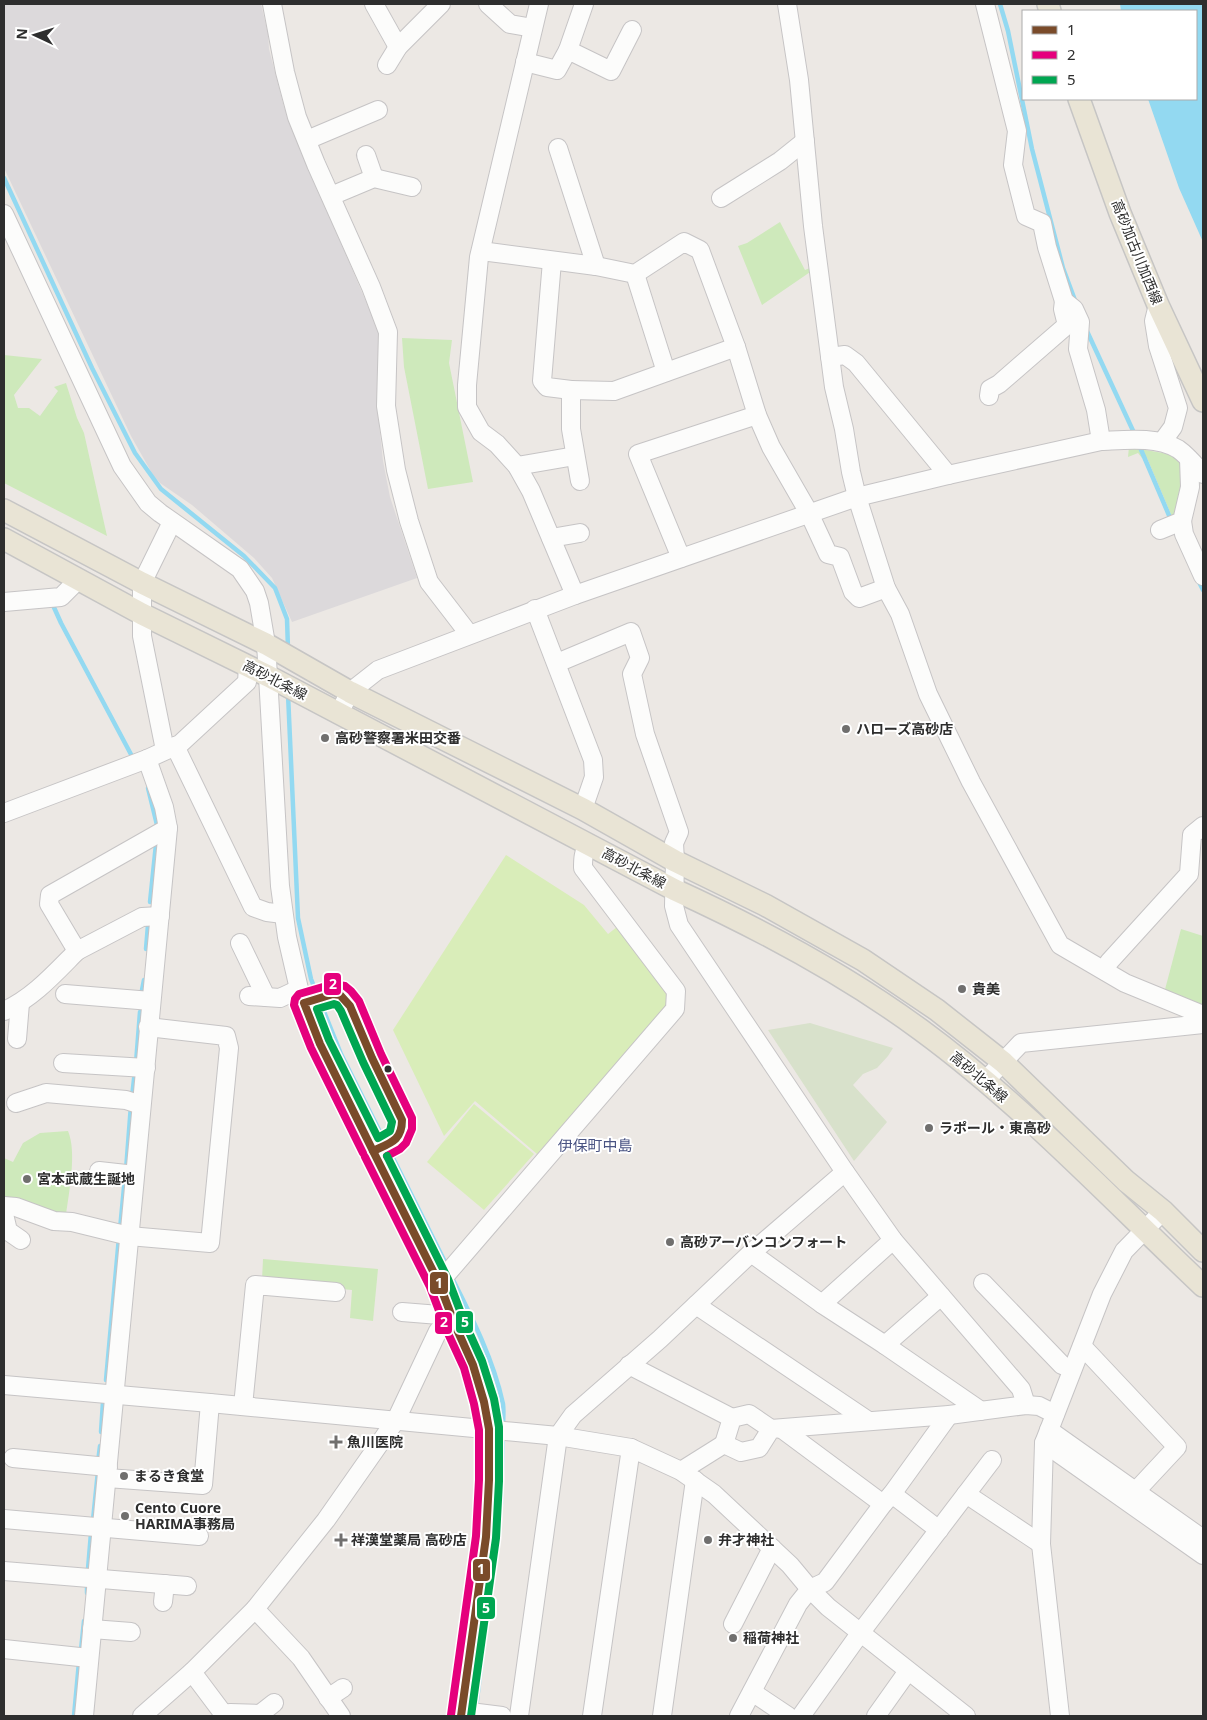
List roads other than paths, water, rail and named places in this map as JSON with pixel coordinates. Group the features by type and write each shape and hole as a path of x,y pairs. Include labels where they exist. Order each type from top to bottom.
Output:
{"main road":[{"name":"高砂加古川加西線","path":"1079,100 1120,213 1158,305 1203,401"},
{"name":"高砂北条線","path":"4,510 142,583 266,644 350,692 583,809 675,861 765,905 863,960 937,1010 1003,1062 1126,1181 1203,1251"},
{"name":"高砂北条線","path":"4,539 142,614 268,676 675,890 740,920 799,952 862,990 921,1030 985,1081 1044,1134 1203,1286"}],"street":[{"path":"272,4 284,72 297,117 371,287 388,332 386,406 396,470 426,573 429,582 469,634"},
{"path":"374,4 398,47"},
{"path":"387,65 398,47 441,4"},
{"path":"488,4 510,24 533,28"},
{"path":"540,4 481,251 467,385 467,407 481,432 504,451 517,466 531,491 575,595"},
{"path":"525,62 557,70 568,50 584,4"},
{"path":"787,4 795,46 834,387 844,429 851,472 886,588 900,614 928,694 971,782 1060,945 1125,982 1203,1014"},
{"path":"985,4 1017,131 1013,166 1026,216 1042,224 1047,247 1064,301 1063,309 1067,325 1078,349 1096,410 1101,442"},
{"path":"568,50 611,71 632,30"},
{"path":"307,140 378,110"},
{"path":"722,198 780,161 805,141"},
{"path":"558,148 596,266"},
{"path":"366,155 374,178"},
{"path":"331,196 374,178 412,187"},
{"path":"4,214 122,466 148,503 240,569 255,592 259,603 266,644 279,876 283,914 299,989 320,1044 438,1282 453,1321 473,1364 484,1402 489,1429 486,1537 462,1714 502,1716"},
{"path":"481,251 596,266 635,274 684,242 700,250 736,347 757,415 771,447 809,513 828,554 840,557 853,592 859,598 886,588"},
{"path":"552,261 542,380 547,387 571,390 614,391 736,347"},
{"path":"635,274 666,372"},
{"path":"1064,301 1074,309 1080,322 1078,349"},
{"path":"1153,442 1173,426 1178,408 1158,346 1154,321 1158,305"},
{"path":"989,396 990,389 999,384 1067,325"},
{"path":"830,357 844,354 856,363 948,475"},
{"path":"571,390 571,429 580,481"},
{"path":"681,558 638,454 757,415"},
{"path":"339,713 350,692 378,670 535,609 857,497 1101,442 1126,440 1153,442 1177,449 1203,474"},
{"path":"517,466 575,456"},
{"path":"1189,459 1190,487 1171,525 1184,534 1203,576"},
{"path":"172,522 142,583 142,636 170,748 253,907 267,912 283,914"},
{"path":"551,538 580,533"},
{"path":"4,602 62,597 78,579"},
{"path":"535,609 593,760 594,777 583,809"},
{"path":"557,663 631,632 640,658 632,674 646,734 679,832 674,842 674,906 679,925 893,1240 1021,1389 1026,1405"},
{"path":"4,813 180,744 247,682 248,666"},
{"path":"84,1716 102,1527 102,1470 115,1394 135,1175 134,1103 138,1067 148,1027 144,1001 164,807 147,758"},
{"path":"1105,972 1109,962 1189,874 1192,835 1203,826"},
{"path":"77,951 49,904 50,895 161,832"},
{"path":"438,1282 675,1009 676,991 583,868 583,857 589,844"},
{"path":"16,1039 12,1007 51,978 77,951 152,916"},
{"path":"240,943 257,996 280,998 299,989"},
{"path":"65,994 144,1001"},
{"path":"985,1081 1021,1044 1203,1024"},
{"path":"4,1206 16,1207 54,1221 72,1222 129,1236 210,1243 229,1048 226,1036 148,1027"},
{"path":"64,1063 138,1067"},
{"path":"16,1103 46,1093 134,1103"},
{"path":"99,1171 135,1175"},
{"path":"519,1716 558,1436 573,1415 751,1253 846,1172"},
{"path":"1060,1716 1041,1544 1050,1429 1102,1294 1124,1250 1162,1212"},
{"path":"4,1214 8,1231 21,1240"},
{"path":"822,1304 893,1240"},
{"path":"751,1253 822,1304 981,1411"},
{"path":"983,1283 1062,1365 1072,1369"},
{"path":"243,1406 255,1285 336,1292"},
{"path":"885,1345 941,1296"},
{"path":"696,1305 867,1420"},
{"path":"402,1312 453,1321"},
{"path":"142,1716 192,1672 255,1609 326,1520 396,1420 438,1332 453,1321"},
{"path":"1082,1346 1177,1448 1135,1492"},
{"path":"629,1365 732,1418 749,1414 939,1530"},
{"path":"4,1385 489,1429 558,1436 630,1448 688,1476 732,1510 790,1565 828,1607 861,1632 958,1714"},
{"path":"13,1458 204,1485 210,1403"},
{"path":"724,1444 741,1452 759,1448 776,1429 867,1420 949,1415 1026,1405 1038,1406 1050,1429 1177,1529 1203,1539"},
{"path":"739,1716 798,1604 810,1589 825,1582 949,1415"},
{"path":"662,1716 688,1476 724,1444 732,1418"},
{"path":"1050,1429 1135,1492 1203,1555"},
{"path":"592,1716 630,1448"},
{"path":"801,1716 861,1632 992,1460"},
{"path":"966,1494 1041,1544"},
{"path":"4,1519 102,1527 173,1528 199,1536"},
{"path":"733,1624 748,1612 772,1548"},
{"path":"4,1570 187,1586"},
{"path":"163,1602 164,1584"},
{"path":"255,1609 301,1658 341,1716"},
{"path":"92,1629 131,1632"},
{"path":"4,1649 89,1658"},
{"path":"876,1716 908,1671"},
{"path":"192,1672 225,1716 230,1713 261,1715 274,1702"},
{"path":"328,1698 343,1688"},
{"path":"752,1692 788,1716"}],"water":[{"path":"1120,4 1203,4 1203,242 1179,188 1148,100 1197,100 1197,10 1121,10"}],"waterway":[{"path":"1000,4 1008,31 1022,100"},
{"path":"1022,100 1032,149 1063,268 1076,303"},
{"path":"4,178 92,368 135,453 161,489 244,556 275,588 287,619 288,649"},
{"path":"1086,329 1135,435"},
{"path":"1139,445 1171,520"},
{"path":"1198,580 1203,590"},
{"path":"52,603 134,760"},
{"path":"288,694 298,918 311,979 341,1054 447,1266"},
{"path":"148,788 157,825"},
{"path":"150,902 156,844"},
{"path":"146,949 148,925"},
{"path":"142,990 144,980"},
{"path":"136,1063 140,1012"},
{"path":"132,1097 135,1070"},
{"path":"126,1170 131,1105"},
{"path":"120,1229 125,1177"},
{"path":"106,1380 119,1237"},
{"path":"451,1276 474,1322 494,1371 503,1404 503,1427"},
{"path":"101,1432 103,1402"},
{"path":"476,1708 501,1503 503,1435"},
{"path":"98,1462 100,1446"},
{"path":"93,1520 98,1471"},
{"path":"88,1569 91,1533"},
{"path":"87,1584 87,1593"},
{"path":"81,1650 84,1621"},
{"path":"74,1716 79,1662"}],"place":[{"name":"ハローズ高砂店","path":"846,729"},
{"name":"高砂警察署米田交番","path":"325,738"},
{"name":"貴美","path":"962,989"},
{"name":"ラポール・東高砂","path":"929,1128"},
{"name":"宮本武蔵生誕地","path":"27,1179"},
{"name":"高砂アーバンコンフォート","path":"670,1242"},
{"name":"魚川医院","path":"336,1442"},
{"name":"まるき食堂","path":"124,1476"},
{"name":"Cento Cuore HARIMA事務局","path":"125,1516"},
{"name":"祥漢堂薬局 高砂店","path":"341,1540"},
{"name":"弁才神社","path":"708,1540"},
{"name":"稲荷神社","path":"733,1638"}],"district":[{"name":"伊保町中島","path":"595,1146"}]}
